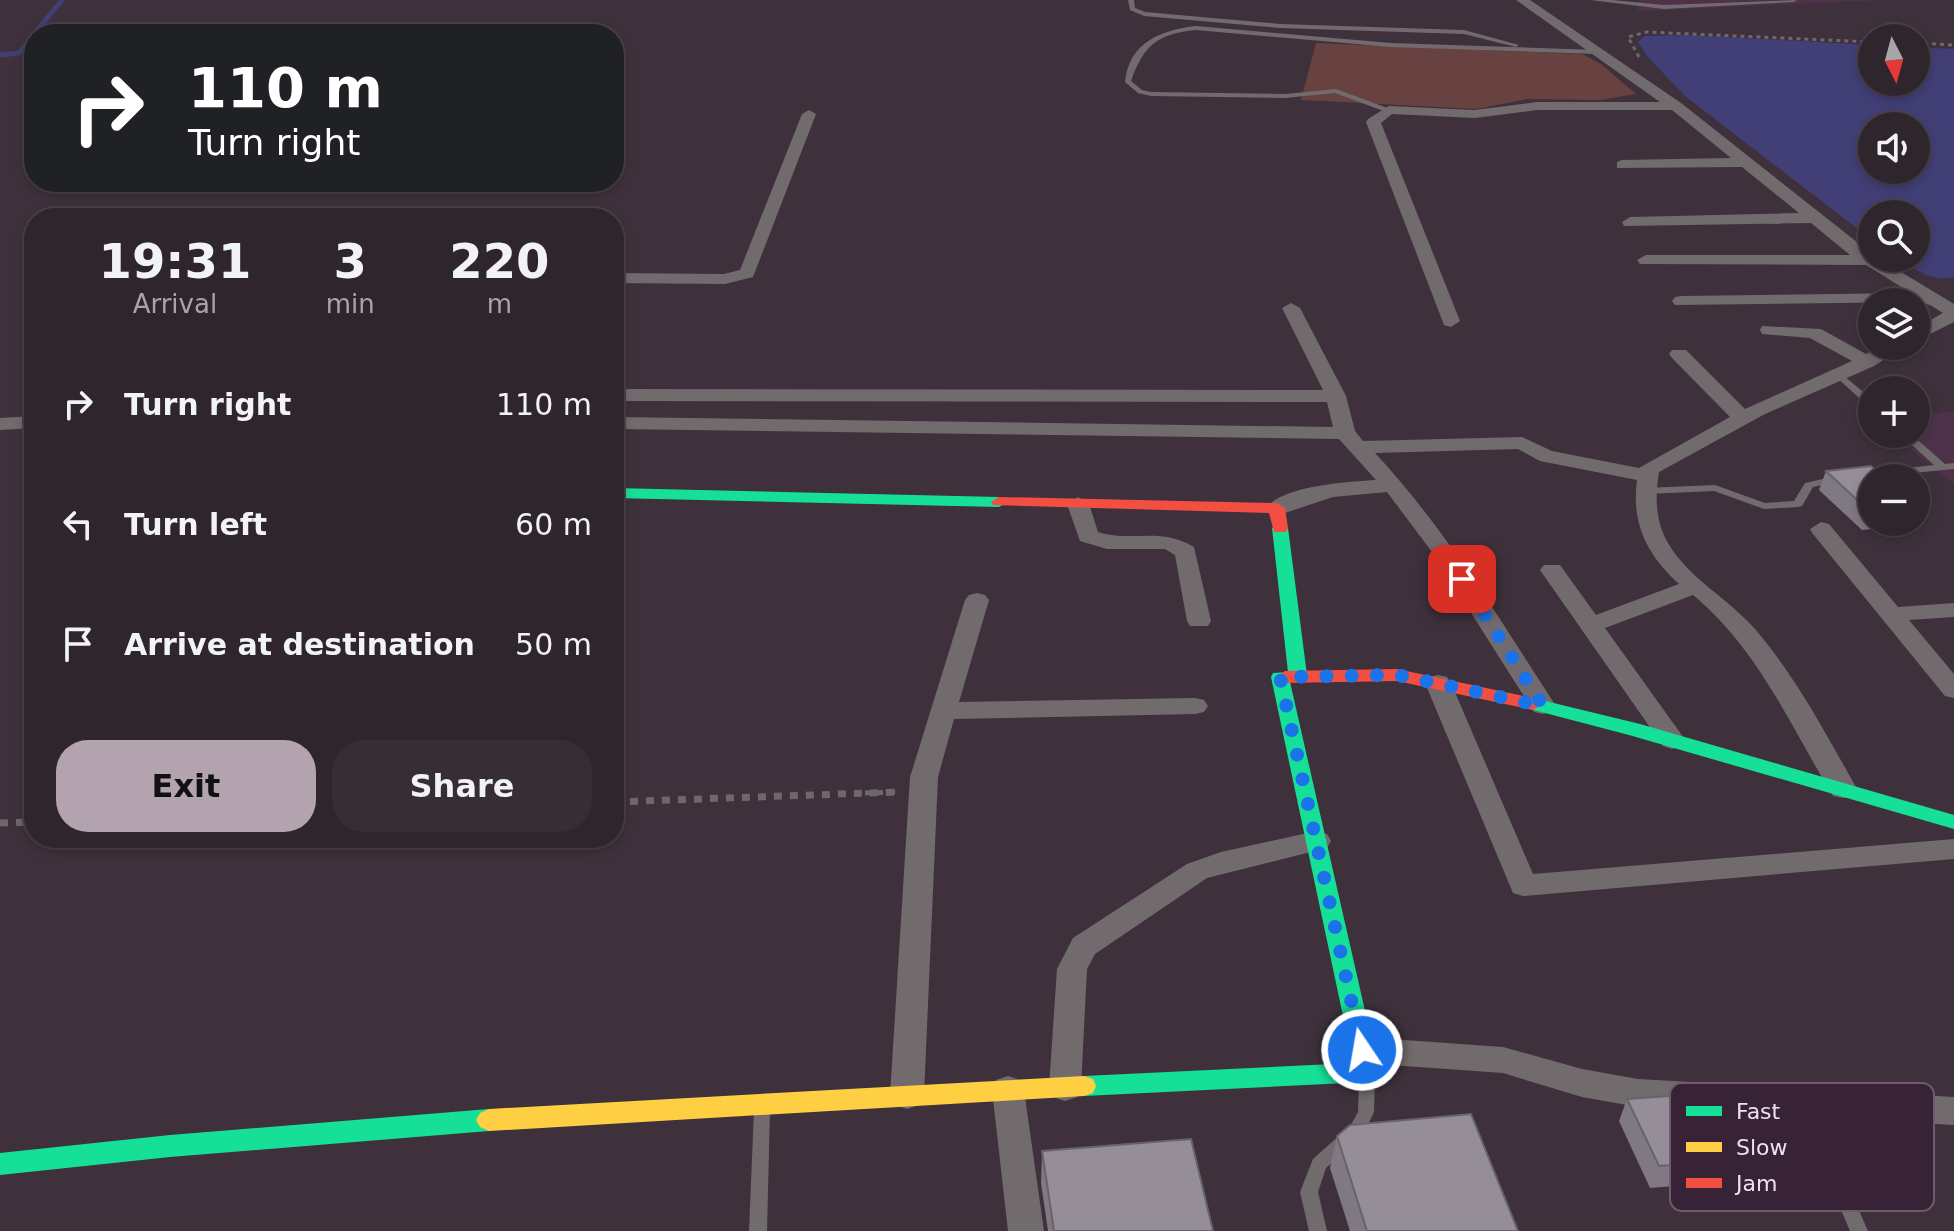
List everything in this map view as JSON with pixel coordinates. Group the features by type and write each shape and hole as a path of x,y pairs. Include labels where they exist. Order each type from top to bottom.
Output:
{"street":[{"path":"1522,0 1676,106 1858,251"},
{"path":"1451,321 1373,122 1389,110 1475,114 1537,106 1676,106"},
{"path":"624,278 725,279 747,273 809,114"},
{"path":"1622,165 1746,162"},
{"path":"1630,222 1815,218"},
{"path":"1646,260 1858,260"},
{"path":"1890,272 1954,313 1930,327"},
{"path":"1681,301 1903,298 1937,301"},
{"path":"1291,308 1336,396 1351,440 1393,485 1445,553 1543,706"},
{"path":"1769,330 1814,333 1867,362"},
{"path":"1679,354 1743,418"},
{"path":"1843,789 1775,671 1728,614 1695,586 1658,546 1646,519 1646,484 1649,469 1743,418 1871,360"},
{"path":"624,395 1336,396"},
{"path":"0,424 24,423"},
{"path":"624,423 1522,443 1547,457 1588,462 1646,484"},
{"path":"624,493 1277,508 1301,495 1321,490 1393,485"},
{"path":"1078,504 1088,536 1107,542 1170,542 1186,552 1199,621"},
{"path":"1277,508 1298,675"},
{"path":"1821,529 1954,690"},
{"path":"1552,570 1672,740"},
{"path":"1590,625 1695,586"},
{"path":"907,1095 924,777 977,600"},
{"path":"1894,614 1954,610"},
{"path":"1364,1061 1280,677 1397,675 1438,683 1543,706 1672,740 1954,822"},
{"path":"1438,683 1523,885 1954,849"},
{"path":"944,711 1195,706"},
{"path":"1065,1087 1072,969 1084,946 1197,871 1221,862 1317,841"},
{"path":"0,1164 146,1147 491,1118 1065,1087 1364,1061 1503,1060 1582,1083 1670,1095"},
{"path":"1008,1090 1026,1231"},
{"path":"1934,1110 1954,1111"}],"lane":[{"path":"1131,0 1132,9 1144,14 1280,26 1478,33 1534,50"},
{"path":"1593,0 1664,7 1794,0"},
{"path":"1389,110 1336,91 1285,96 1151,94 1140,92 1127,81 1135,57 1157,35 1170,30 1196,28 1381,44 1598,52"},
{"path":"1839,375 1858,392"},
{"path":"1923,448 1948,467"},
{"path":"1646,484 1715,488 1764,506 1798,504 1809,485 1948,467"},
{"path":"1318,1231 1309,1192 1319,1164 1357,1130 1366,1112 1364,1061"},
{"path":"758,1231 762,1103"},
{"path":"1850,1211 1859,1231"}],"path":[{"path":"1643,61 1628,37 1647,32 1858,41"},
{"path":"1930,44 1954,45"},
{"path":"624,802 923,792"},
{"path":"0,823 24,822"}],"shaded area":[{"path":"1639,0 1888,0 1638,11"},
{"path":"1689,35 1858,44 1858,96 1930,96 1930,48 1954,49 1954,277 1931,277 1921,272 1930,272 1930,200 1858,200 1858,229 1685,96 1647,56 1638,42 1644,36"},
{"path":"1316,43 1582,54 1601,64 1636,94 1600,100 1527,99 1477,109 1301,100"},
{"path":"1954,411 1954,484 1909,448 1930,448 1930,414"}],"building":[{"path":"1858,467 1858,501 1826,471"},
{"path":"1670,1096 1670,1165 1659,1166 1627,1099"},
{"path":"1471,1114 1518,1231 1367,1231 1337,1136 1350,1125"},
{"path":"1191,1139 1213,1231 1054,1231 1042,1151"}],"waterway":[{"path":"42,24 62,0"},
{"path":"0,55 19,53 24,47"}],"traffic: fast":[{"path":"624,493 999,502"},
{"path":"1280,528 1298,675"},
{"path":"1084,1086 1367,1072 1280,677 1285,677"},
{"path":"1533,704 1633,729 1954,822"},
{"path":"0,1164 170,1146 489,1120"}],"traffic: slow":[{"path":"489,1120 1084,1086"}],"traffic: jam":[{"path":"999,502 1277,508 1280,528"},
{"path":"1285,677 1397,675 1533,704"}],"route":[{"path":"1362,1050 1280,677 1397,675 1543,706 1462,579"}]}
